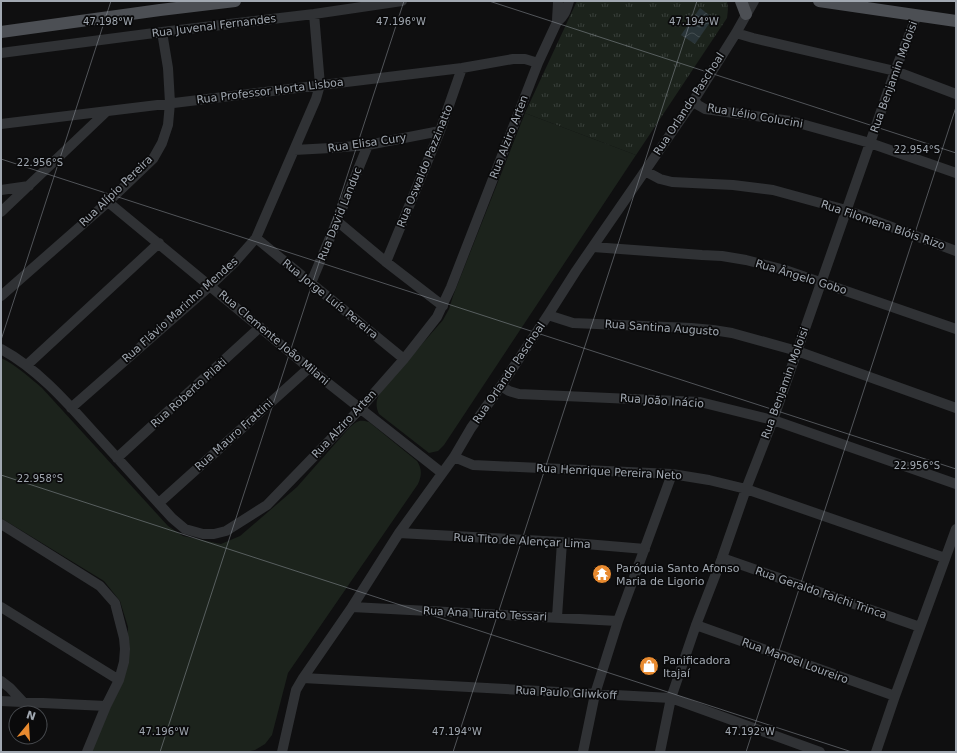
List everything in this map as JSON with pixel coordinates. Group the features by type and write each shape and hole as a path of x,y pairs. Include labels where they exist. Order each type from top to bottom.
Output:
{"main road":[{"name":"Rua Juvenal Fernandes","path":"1,32 235,1"},
{"path":"740,1 746,14"},
{"path":"819,1 956,21"}],"street":[{"name":"Rua Juvenal Fernandes","path":"1,53 314,14 402,1"},
{"name":"Rua Alziro Arten","path":"557,22 556,14 558,1"},
{"name":"Rua Alziro Arten","path":"1,349 27,365 50,385 172,518 185,529 203,534 214,534 226,531 267,505 360,409 404,359 437,317 451,287 538,63 557,22 566,10 569,1"},
{"name":"Rua Orlando Paschoal","path":"282,752 296,690 303,678 352,607 399,534 454,457 471,428 501,386 576,271 694,100 754,1"},
{"path":"314,14 320,85"},
{"name":"Rua Benjamin Moloisi","path":"660,752 671,698 696,625 773,420 895,71 917,15"},
{"name":"Rua Alípio Pereira","path":"1,296 108,202 153,159 162,142 168,125 170,103 168,68 162,32"},
{"path":"736,33 895,71 956,94"},
{"name":"Rua Professor Horta Lisboa","path":"1,124 462,68 513,59 525,59 538,63"},
{"name":"Rua Oswaldo Pazzinatto","path":"386,262 440,131 462,68"},
{"name":"Rua Flávio Marinho Mendes","path":"71,408 210,286 234,263 256,238 311,112 320,85"},
{"name":"Rua Lélio Colucini","path":"694,100 698,105 705,109 791,120 870,143 956,173"},
{"path":"1,212 106,112"},
{"name":"Rua Elisa Cury","path":"294,150 368,144 440,131"},
{"name":"Rua David Landuc","path":"311,283 368,144"},
{"name":"Rua Filomena Blóis Rizo","path":"645,171 660,179 672,182 733,185 773,190 846,210 956,251"},
{"path":"1,190 29,186"},
{"name":"Rua Clemente João Milani","path":"108,202 309,368 442,473"},
{"path":"337,221 442,306"},
{"name":"Rua Jorge Luís Pereira","path":"256,238 404,359"},
{"path":"27,365 159,243"},
{"name":"Rua Ângelo Gobo","path":"593,247 722,256 746,260 785,270 956,329"},
{"name":"Rua Santina Augusto","path":"548,315 572,323 691,328 713,330 732,334 797,351 956,408"},
{"name":"Rua Roberto Pilati","path":"118,458 260,327"},
{"name":"Rua Mauro Frattini","path":"159,503 309,368"},
{"name":"Rua João Inácio","path":"501,386 518,394 700,402 773,420 956,484"},
{"name":"Rua Henrique Pereira Neto","path":"454,457 473,465 672,474 709,480 746,489 945,558"},
{"path":"583,752 595,694 618,620 672,474"},
{"path":"1,524 100,586 114,603 123,633 125,649 124,662 119,680 106,706 87,752"},
{"path":"876,752 894,696 956,529"},
{"name":"Rua Tito de Alençar Lima","path":"399,534 562,542 645,549"},
{"path":"557,617 562,542"},
{"name":"Rua Geraldo Falchi Trinca","path":"722,558 920,627"},
{"path":"1,607 119,680"},
{"name":"Rua Ana Turato Tessari","path":"352,607 618,620"},
{"name":"Rua Manoel Loureiro","path":"696,625 894,696"},
{"name":"Rua Paulo Gliwkoff","path":"303,678 671,698 820,752"},
{"path":"1,681 23,702"},
{"path":"1,701 106,706"}],"green space":[{"path":"577,1 727,1 727,18 636,155 525,113"},
{"path":"525,113 636,155 444,445 438,451 429,453 379,414 377,400 381,391 443,320 449,309"},
{"path":"1,358 17,368 42,388 168,526 183,536 221,544 240,536 297,487 349,428 358,421 369,422 417,461 421,472 418,484 288,673 272,735 265,744 255,750 246,752 91,752 127,652 128,627 120,601 104,581 1,518"}],"water":[{"path":"700,8 713,18 695,44 681,35"}],"place":[{"name":"Paróquia Santo Afonso Maria de Ligorio","path":"602,574"},
{"name":"Panificadora Itajaí","path":"649,666"}]}
